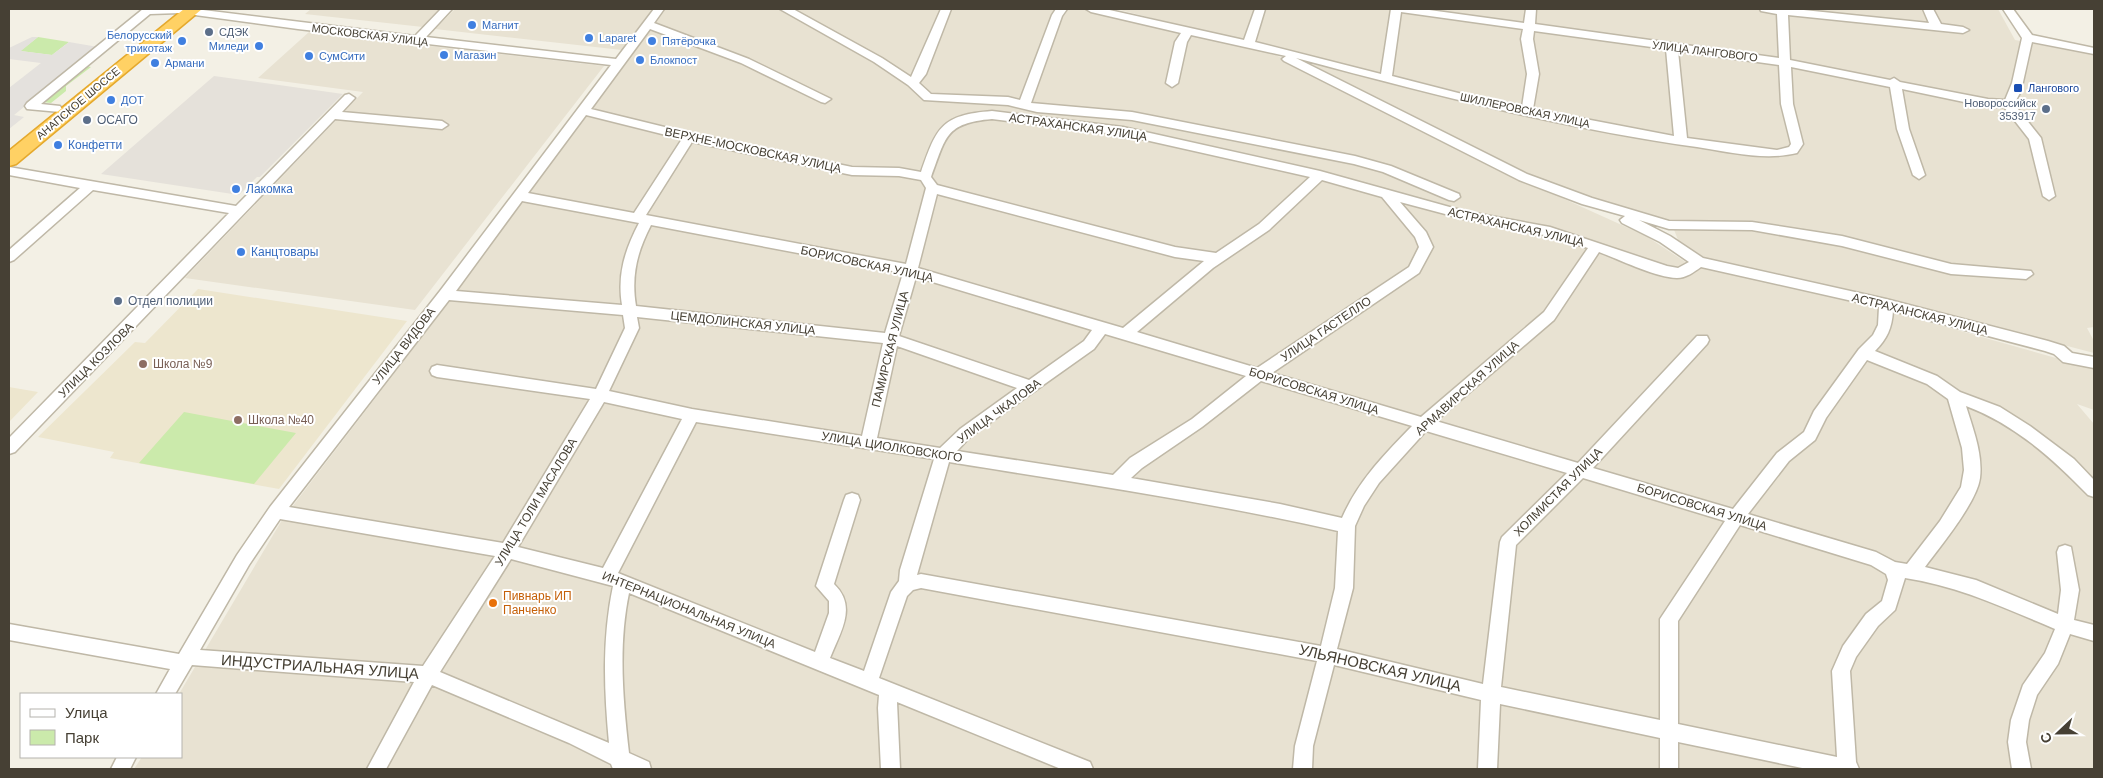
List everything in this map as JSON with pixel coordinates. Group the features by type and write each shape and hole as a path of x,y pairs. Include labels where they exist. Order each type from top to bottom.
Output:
{"highway":[{"name":"АНАПСКОЕ ШОССЕ","path":"9,148 56,109 186,10"},
{"name":"АНАПСКОЕ ШОССЕ","path":"9,160 186,10"}],"street":[{"path":"417,40 447,9"},
{"name":"УЛИЦА ВИДОВА","path":"166,693 243,560 276,512 445,295 659,9"},
{"name":"АСТРАХАНСКАЯ УЛИЦА","path":"785,9 878,60 912,82 928,97 1025,104 1037,108 1132,116 1355,160 1387,169 1454,197"},
{"path":"912,82 920,74 946,9"},
{"path":"1025,104 1057,15 1062,9"},
{"name":"ШИЛЛЕРОВСКАЯ УЛИЦА","path":"1091,9 1123,11 1188,31 1292,54 1386,80 1466,99 1681,141 1777,154 1793,150 1797,144 1787,104 1785,62"},
{"path":"1248,45 1260,9"},
{"path":"1386,80 1396,9"},
{"name":"УЛИЦА ЛАНГОВОГО","path":"1400,9 1672,48 1785,62 1894,82 1988,103 2008,104"},
{"path":"1527,110 1533,74 1527,39 1530,9"},
{"path":"1765,9 1964,30"},
{"path":"1928,9 1936,26"},
{"path":"2008,9 2028,38 2094,51"},
{"name":"МОСКОВСКАЯ УЛИЦА","path":"56,109 31,106 147,12 186,10 417,40 620,63"},
{"path":"1781,10 1785,62"},
{"path":"648,25 659,27 745,61 825,98"},
{"path":"1172,83 1181,42 1188,31"},
{"path":"2028,38 2024,48 2015,98 2008,104 2035,138 2049,196"},
{"path":"1672,48 1681,141"},
{"name":"ШИЛЛЕРОВСКАЯ УЛИЦА","path":"1275,51 1523,177 1587,201"},
{"path":"1894,82 1898,93 1904,130 1914,155 1919,175"},
{"name":"УЛИЦА КОЗЛОВА","path":"9,448 349,98"},
{"name":"ВЕРХНЕ-МОСКОВСКАЯ УЛИЦА","path":"584,111 689,137 852,171 899,172 928,182 1175,252 1218,258"},
{"path":"332,115 442,125"},
{"name":"АСТРАХАНСКАЯ УЛИЦА","path":"957,120 992,115 1123,131 1320,175 1464,215 1550,232 1596,246 1665,271 1678,273 1688,270 1699,262 1886,304 2048,346 2059,350 2068,358 2094,362"},
{"name":"ПАМИРСКАЯ УЛИЦА","path":"868,443 891,339 910,270 928,182 943,132 957,120"},
{"name":"УЛИЦА ТОЛИ МАСАЛОВА","path":"376,769 428,675 507,551 600,395 632,328 632,311 627,294 628,265 642,220 689,137"},
{"path":"1224,153 1234,137"},
{"path":"9,171 240,211"},
{"path":"1124,335 1218,258 1264,227 1320,175"},
{"path":"9,257 91,185"},
{"name":"УЛИЦА ГАСТЕЛЛО","path":"1116,482 1136,463 1197,423 1259,374 1414,270 1426,247 1421,235 1387,194"},
{"name":"БОРИСОВСКАЯ УЛИЦА","path":"520,196 910,270 1876,559 1892,569 1912,570 1976,588 2065,625 2094,633"},
{"path":"1587,201 1665,239 1699,262"},
{"path":"1587,201 1669,225 1752,226 1850,243 1951,269 2026,274"},
{"name":"АРМАВИРСКАЯ УЛИЦА","path":"1302,769 1304,746 1344,588 1347,526 1373,478 1424,423 1549,316 1596,246"},
{"name":"ЦЕМДОЛИНСКАЯ УЛИЦА","path":"445,295 632,311 891,339 1032,386"},
{"path":"1669,769 1669,619 1736,518 1783,457 1810,436 1819,415 1864,353 1879,338 1885,325 1886,304"},
{"name":"УЛИЦА ЧКАЛОВА","path":"869,682 900,592 908,584 908,570 943,455 965,433 1089,345 1101,328"},
{"name":"ХОЛМИСТАЯ УЛИЦА","path":"1487,769 1491,694 1508,542 1581,470 1702,340"},
{"path":"1864,353 1932,380 1955,396 1995,411 2025,430 2068,464 2094,490"},
{"name":"УЛИЦА ЦИОЛКОВСКОГО","path":"437,371 600,395 692,415 1116,482 1347,526"},
{"path":"1912,570 1935,542 1972,481 1971,458 1955,396"},
{"path":"621,764 613,692 615,579 692,415"},
{"path":"820,662 838,613 837,598 825,586 852,500"},
{"name":"ИНТЕРНАЦИОНАЛЬНАЯ УЛИЦА","path":"276,512 507,551 615,579 1083,769"},
{"path":"2022,769 2017,742 2020,720 2029,691 2052,658 2065,625 2070,590 2065,552"},
{"path":"1848,769 1841,671 1849,652 1872,620 1889,605 1897,580 1892,569"},
{"name":"УЛЬЯНОВСКАЯ УЛИЦА","path":"908,584 921,581 1328,655 1491,694 1848,769"},
{"name":"ИНДУСТРИАЛЬНАЯ УЛИЦА","path":"9,632 186,660 428,675 567,733 621,764 642,769"},
{"path":"890,691 887,708 890,769"},
{"path":"120,769 126,758"}],"shaded area":[{"path":"311,9 441,9 423,27 305,14"},
{"path":"455,9 653,9 622,50 435,29"},
{"path":"664,9 1083,9 1272,53 1518,178 1646,236 1687,263 1872,306 2063,360 2094,365 2094,410 2077,404 2094,424 2094,769 134,769 141,758 182,758 182,693 180,693 282,520 442,311"},
{"path":"1116,9 1998,9 2015,40 2094,55 2094,327 2087,328 2094,341 2094,353 1891,300 1702,259 1680,245 1671,222 1613,207 1526,175 1287,56 1243,41"},
{"path":"309,32 604,66 415,310 185,278 363,92 258,78"},
{"path":"32,37 38,37 21,51 52,55 69,42 98,47 14,115 24,117 9,129 9,88 41,63 9,59 9,48"},
{"path":"214,76 343,94 260,177 257,177 239,195 101,174"},
{"name":"Школа №40","path":"198,289 407,321 279,489 110,458 114,452 38,437 135,342 145,343"},
{"path":"9,387 38,392 9,422"}],"green space":[{"path":"38,37 69,42 52,55 20,51"},
{"path":"87,66 91,67 66,86 66,91 51,103 42,102"},
{"path":"184,412 296,433 254,484 139,463"}],"place":[{"name":"Магнит","path":"472,25"},
{"name":"СДЭК","path":"209,32"},
{"name":"Laparet","path":"589,38"},
{"name":"Белорусский трикотаж","path":"182,41"},
{"name":"Пятёрочка","path":"652,41"},
{"name":"Миледи","path":"259,46"},
{"name":"Магазин","path":"444,55"},
{"name":"СумСити","path":"309,56"},
{"name":"Блокпост","path":"640,60"},
{"name":"Армани","path":"155,63"},
{"name":"Лангового","path":"2018,88"},
{"name":"ДОТ","path":"111,100"},
{"name":"Новороссийск 353917","path":"2046,109"},
{"name":"ОСАГО","path":"87,120"},
{"name":"Конфетти","path":"58,145"},
{"name":"Лакомка","path":"236,189"},
{"name":"Канцтовары","path":"241,252"},
{"name":"Отдел полиции","path":"118,301"},
{"name":"Школа №9","path":"143,364"},
{"name":"Школа №40","path":"238,420"},
{"name":"Пивнарь ИП Панченко","path":"493,603"}]}
